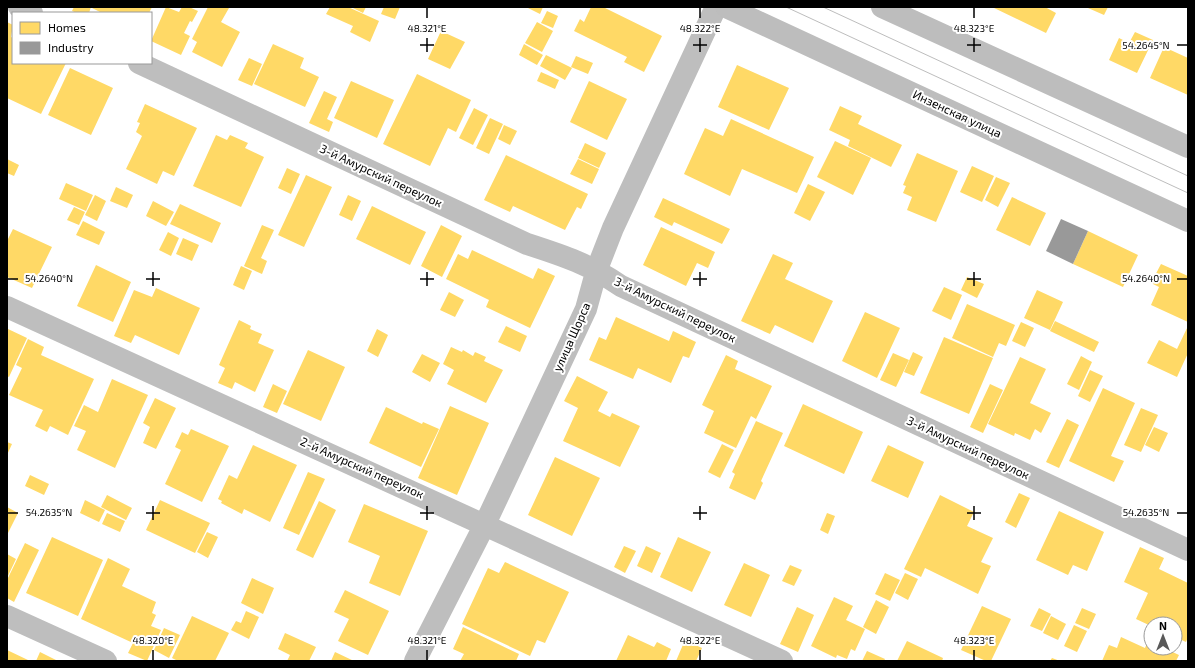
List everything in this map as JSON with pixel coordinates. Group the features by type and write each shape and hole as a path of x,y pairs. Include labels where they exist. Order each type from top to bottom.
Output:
{"main road":[{"name":"Инзенская улица","path":"726,7 1188,221"},
{"path":"882,7 1188,147"}],"street":[{"path":"19,7 30,12"},
{"name":"улица Щорса","path":"415,661 485,524 586,309 597,269 613,228 716,7"},
{"name":"3-й Амурский переулок","path":"141,64 527,244 597,269 628,289 1188,550"},
{"name":"2-й Амурский переулок","path":"7,307 485,524 782,661"},
{"path":"7,616 106,661"}],"building: Homes":[{"path":"74,7 91,7 89,12 72,11"},
{"path":"152,7 150,12 100,12 92,8"},
{"path":"166,7 179,12 182,7 189,7 198,11 192,22 190,21 184,33 190,36 181,55 152,41"},
{"path":"208,7 229,8 221,22 240,32 222,67 192,52 197,42 192,39"},
{"path":"330,7 348,7 379,21 370,42 350,32 353,26 326,14"},
{"path":"351,7 366,7 363,13"},
{"path":"384,7 400,7 395,19 381,14"},
{"path":"526,7 543,7 540,14"},
{"path":"591,7 603,7 662,36 644,72 624,62 627,57 574,31 580,19 584,22"},
{"path":"992,7 1045,7 1056,13 1046,33"},
{"path":"1108,7 1104,15 1088,8"},
{"path":"547,11 558,16 553,28 541,23"},
{"path":"7,22 12,24 12,64 66,64 41,114 7,98"},
{"path":"537,22 553,31 542,52 525,43"},
{"path":"441,31 465,42 450,69 428,59"},
{"path":"1135,32 1153,40 1137,73 1109,60 1119,38 1129,43"},
{"path":"273,44 304,58 300,68 319,77 305,107 254,84"},
{"path":"524,44 543,55 537,65 519,55"},
{"path":"1164,47 1188,58 1188,95 1150,78"},
{"path":"546,55 572,68 565,80 540,66"},
{"path":"576,56 593,63 588,74 571,67"},
{"path":"249,58 262,64 252,86 238,80"},
{"path":"737,65 789,88 769,130 718,107"},
{"path":"70,68 113,88 91,135 48,115"},
{"path":"541,72 559,80 555,89 537,81"},
{"path":"417,74 471,100 456,132 448,128 430,166 383,144"},
{"path":"351,81 394,100 377,138 334,118"},
{"path":"589,81 627,99 607,140 570,122"},
{"path":"324,91 337,97 327,119 333,122 329,132 309,123"},
{"path":"145,104 197,128 174,176 163,171 157,184 126,169 142,136 136,132 140,123 137,122"},
{"path":"840,106 862,116 858,124 902,145 891,167 848,146 850,140 829,130"},
{"path":"474,108 488,115 473,145 459,138"},
{"path":"490,118 503,124 489,154 476,148"},
{"path":"731,119 814,157 797,193 742,169 730,196 684,174 705,128 723,136"},
{"path":"504,125 517,131 510,145 498,139"},
{"path":"216,135 227,140 230,135 248,143 245,148 264,157 241,207 193,186"},
{"path":"835,141 871,158 853,195 817,177"},
{"path":"585,143 606,153 599,168 578,158"},
{"path":"917,153 958,171 936,222 907,210 912,197 903,193 906,186 903,185"},
{"path":"506,155 588,194 581,209 577,207 565,230 513,206 510,212 484,200"},
{"path":"7,159 19,165 14,176 7,173"},
{"path":"578,159 599,169 592,184 570,174"},
{"path":"972,166 994,176 982,202 960,192"},
{"path":"287,168 300,174 291,194 278,188"},
{"path":"306,175 332,187 304,247 278,235"},
{"path":"996,177 1010,183 998,207 985,200"},
{"path":"66,183 93,195 86,211 59,199"},
{"path":"808,184 825,192 810,221 794,213"},
{"path":"116,187 133,195 127,208 110,201"},
{"path":"95,195 106,201 97,221 85,215"},
{"path":"348,195 361,201 352,221 339,215"},
{"path":"1012,197 1046,213 1030,246 996,230"},
{"path":"663,198 730,229 722,244 674,222 672,226 654,217"},
{"path":"153,201 174,212 166,226 146,216"},
{"path":"180,204 221,223 212,243 170,224"},
{"path":"372,206 426,232 410,265 356,239"},
{"path":"74,207 85,212 79,225 67,220"},
{"path":"83,221 105,232 99,245 76,235"},
{"path":"262,225 274,230 261,258 267,261 262,274 244,266"},
{"path":"441,225 462,236 442,277 421,266"},
{"path":"661,227 715,252 708,268 697,263 686,286 643,265"},
{"path":"13,229 52,247 32,288 7,277 7,241"},
{"path":"1088,231 1138,255 1123,287 1073,264"},
{"path":"168,232 179,238 171,256 159,250"},
{"path":"183,238 199,245 192,261 176,254"},
{"path":"472,250 533,279 538,268 555,276 530,328 486,307 489,300 446,279 458,254 468,259"},
{"path":"773,254 793,263 785,279 833,301 813,343 775,325 770,334 741,321"},
{"path":"1161,264 1188,276 1188,322 1151,305 1159,287 1151,283"},
{"path":"96,265 131,282 113,322 77,306"},
{"path":"241,266 252,271 244,290 233,285"},
{"path":"967,277 984,284 977,298 961,290"},
{"path":"944,287 962,295 951,320 932,311"},
{"path":"156,288 200,308 179,355 135,335 131,343 114,336 134,290 152,297"},
{"path":"1037,290 1063,302 1050,330 1024,318"},
{"path":"449,292 464,300 455,317 440,310"},
{"path":"967,304 1015,325 1006,346 999,343 993,357 952,338"},
{"path":"865,312 900,328 877,378 842,361"},
{"path":"616,317 669,341 673,331 696,342 689,358 683,356 671,383 638,368 633,379 589,360 599,337 606,340"},
{"path":"239,320 251,326 250,329 262,334 258,343 274,350 255,392 235,382 232,389 218,383 225,368 219,365"},
{"path":"1055,321 1099,342 1094,352 1050,331"},
{"path":"1021,322 1034,328 1025,347 1012,341"},
{"path":"506,326 527,336 520,352 498,342"},
{"path":"1188,326 1188,353 1177,377 1147,363 1159,340 1177,349"},
{"path":"8,329 27,338 9,377 7,376"},
{"path":"377,329 388,335 378,357 367,351"},
{"path":"944,337 993,358 969,414 920,393"},
{"path":"28,339 44,347 41,355 94,379 68,435 50,426 47,432 35,426 43,410 9,395 22,368 16,365"},
{"path":"451,347 462,352 463,350 473,356 475,352 486,357 484,361 503,370 486,403 447,384 454,370 443,364"},
{"path":"308,350 345,367 321,421 283,404"},
{"path":"913,352 923,357 914,376 904,372"},
{"path":"893,353 909,360 896,387 880,380"},
{"path":"422,354 440,363 430,382 412,372"},
{"path":"726,355 738,361 735,369 772,386 756,419 751,416 736,448 704,433 714,411 702,405"},
{"path":"1081,356 1092,362 1079,390 1067,384"},
{"path":"1020,357 1046,369 1030,403 1051,413 1041,433 1035,429 1030,440 1015,433 1014,436 988,424"},
{"path":"1090,370 1103,376 1090,402 1078,396"},
{"path":"577,376 608,392 598,411 610,417 612,413 640,426 620,467 563,441 578,408 564,401"},
{"path":"112,379 148,395 115,468 77,450 86,431 74,426 84,405 98,412"},
{"path":"273,384 287,391 277,413 263,407"},
{"path":"990,384 1003,390 983,433 970,427"},
{"path":"1103,388 1135,403 1111,456 1124,461 1114,482 1069,461"},
{"path":"155,398 176,408 156,449 143,443 150,427 143,423"},
{"path":"803,404 863,432 844,474 784,446"},
{"path":"450,406 489,423 457,495 418,478"},
{"path":"386,407 422,424 423,422 439,429 421,467 369,443"},
{"path":"1141,408 1158,415 1141,452 1124,445"},
{"path":"1067,419 1079,425 1059,468 1046,462"},
{"path":"756,421 783,433 761,481 763,483 755,500 729,488 735,474 732,472"},
{"path":"1154,427 1168,433 1159,452 1145,445"},
{"path":"191,429 229,446 202,502 165,484 181,450 175,447 182,432 188,435"},
{"path":"7,442 12,444 7,455"},
{"path":"722,444 734,450 720,478 708,472"},
{"path":"253,445 297,465 270,522 244,509 242,514 221,503 222,501 218,499 229,475 237,479"},
{"path":"888,445 924,462 908,498 871,481"},
{"path":"555,457 600,478 572,536 528,515"},
{"path":"308,472 325,479 299,535 283,528"},
{"path":"30,475 49,484 44,495 25,486"},
{"path":"1019,493 1030,498 1016,528 1005,522"},
{"path":"107,495 132,508 126,520 101,507"},
{"path":"940,495 974,512 967,526 993,538 981,562 991,566 978,594 925,568 921,577 904,569"},
{"path":"85,500 105,510 99,522 80,513"},
{"path":"160,500 210,523 195,553 146,530"},
{"path":"319,501 336,510 313,558 296,550"},
{"path":"364,504 428,531 400,596 369,583 380,556 348,542"},
{"path":"7,507 18,513 7,535"},
{"path":"1059,511 1104,532 1087,571 1073,565 1068,575 1036,560"},
{"path":"107,513 125,521 120,532 102,524"},
{"path":"827,513 835,516 828,534 820,530"},
{"path":"207,532 218,537 208,558 197,552"},
{"path":"52,537 103,560 78,616 26,593"},
{"path":"678,537 711,552 692,592 660,577"},
{"path":"25,543 39,550 14,602 7,598 7,580"},
{"path":"624,546 636,551 625,573 614,567"},
{"path":"646,546 661,553 652,573 637,566"},
{"path":"1140,547 1164,558 1159,569 1188,583 1188,637 1186,642 1183,641 1183,616 1143,616 1143,622 1136,619 1148,593 1124,582"},
{"path":"7,554 16,559 7,578"},
{"path":"108,558 130,569 122,586 156,602 152,613 156,615 151,626 161,630 147,661 128,653 133,643 81,619"},
{"path":"505,562 569,592 545,643 537,640 530,656 462,624 488,568 499,573"},
{"path":"744,563 770,575 751,617 724,605"},
{"path":"790,565 802,570 794,586 782,581"},
{"path":"885,573 900,580 890,601 875,594"},
{"path":"905,573 918,579 908,600 895,593"},
{"path":"252,578 274,588 263,614 241,603"},
{"path":"345,590 389,611 368,655 338,641 349,619 334,612"},
{"path":"834,597 853,606 846,620 865,629 855,651 851,649 847,659 837,655 836,658 811,646"},
{"path":"876,600 889,607 876,634 863,627"},
{"path":"982,606 1011,619 991,661 986,661 961,650"},
{"path":"797,607 814,615 798,652 780,644"},
{"path":"1039,608 1051,614 1042,631 1030,626"},
{"path":"1082,608 1096,614 1089,629 1075,623"},
{"path":"246,611 259,617 249,639 231,630 236,621 241,623"},
{"path":"192,616 229,633 215,661 178,661 172,658"},
{"path":"1051,616 1066,624 1058,640 1043,633"},
{"path":"1074,625 1087,631 1077,652 1064,646"},
{"path":"463,627 519,654 516,661 460,661 464,654 453,649"},
{"path":"164,628 180,635 169,658 154,650"},
{"path":"285,633 316,647 309,661 287,661 290,655 278,649"},
{"path":"628,635 654,647 657,642 671,649 666,661 616,661"},
{"path":"1121,637 1143,647 1143,656 1178,656 1176,661 1102,661 1109,645 1117,648"},
{"path":"685,640 702,648 696,661 676,661"},
{"path":"907,641 943,658 942,661 897,661"},
{"path":"7,650 28,660 7,661"},
{"path":"867,651 885,659 884,661 862,661"},
{"path":"40,652 58,661 36,661"},
{"path":"335,652 354,661 331,661"},
{"path":"1052,658 1060,661 1050,661"}],"building: Industry":[{"path":"1061,219 1088,231 1073,264 1046,251"}],"tram line":[{"path":"786,7 1188,193"},
{"path":"823,7 1188,176"}]}
